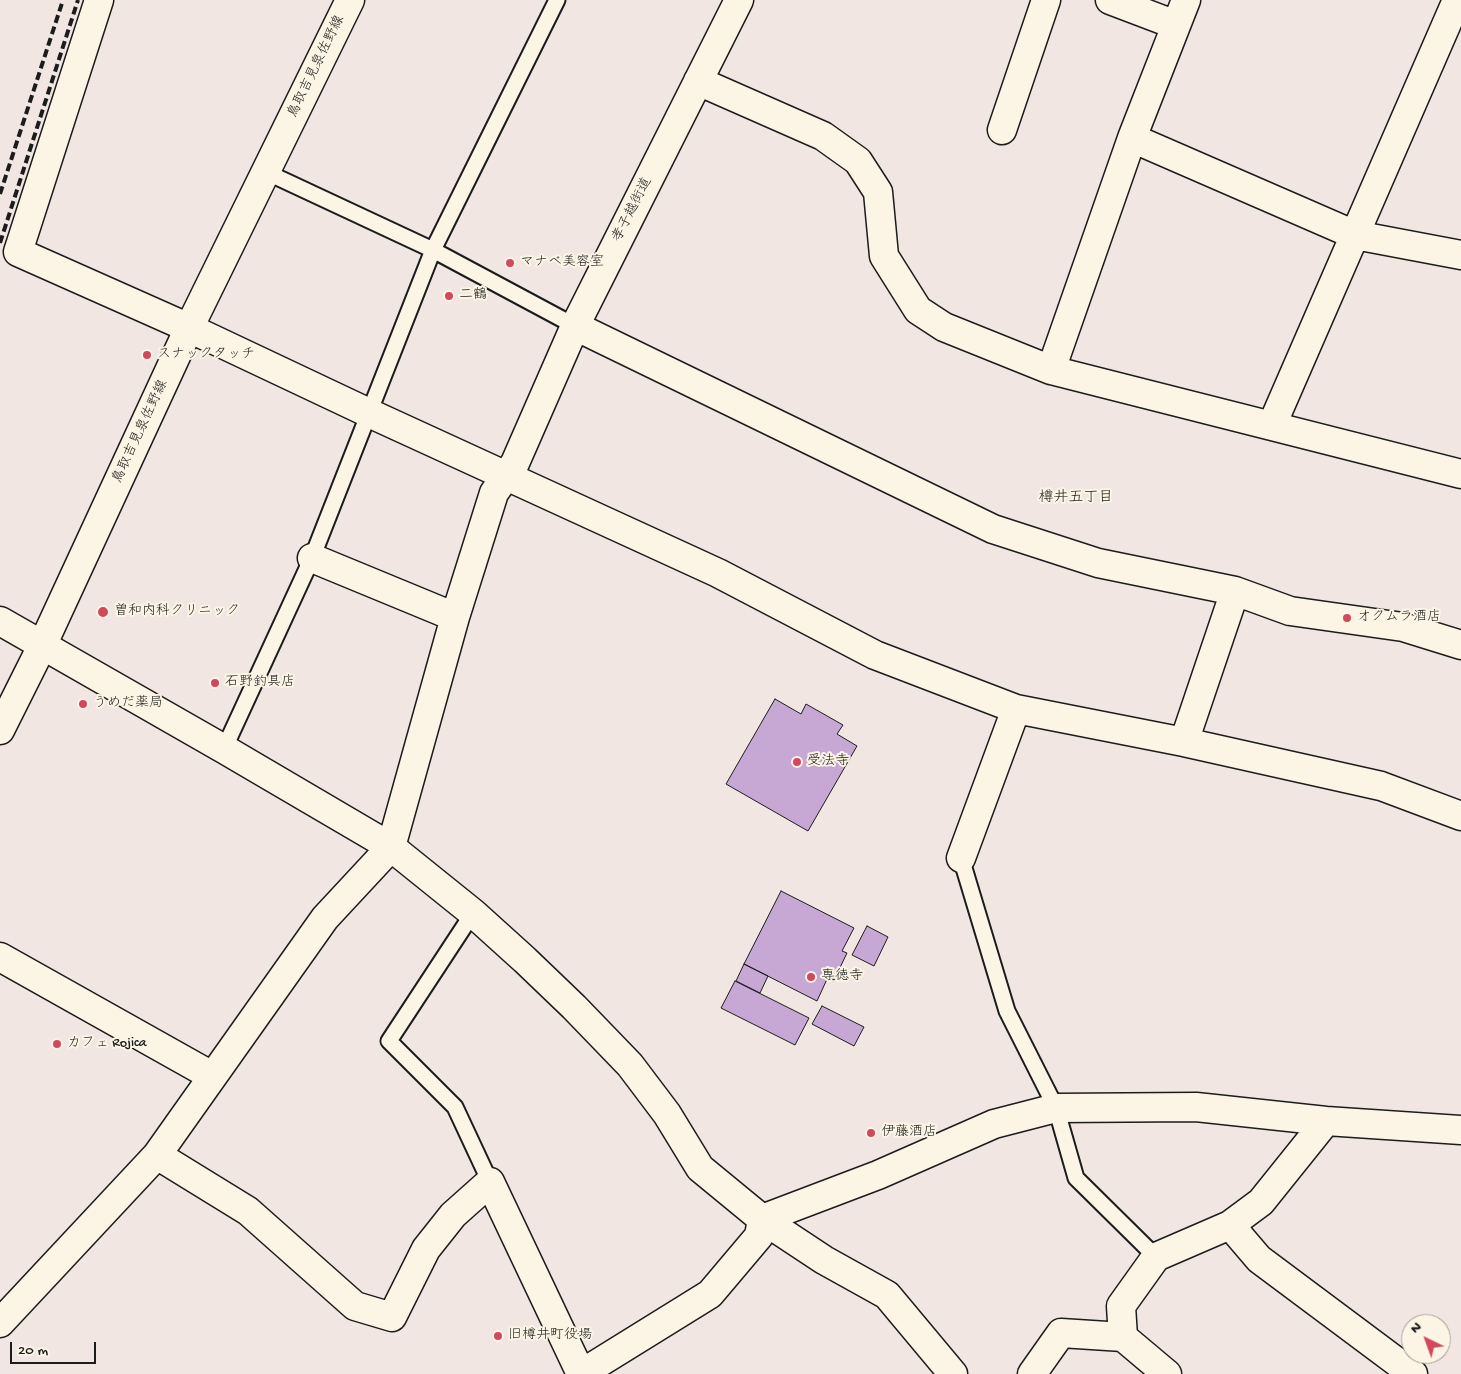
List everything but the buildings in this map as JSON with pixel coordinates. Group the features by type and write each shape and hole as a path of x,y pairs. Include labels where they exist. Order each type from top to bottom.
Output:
{"street":[{"path":"99,0 18,252 189,328 718,573 875,655 1016,709 1184,742 1381,786 1461,816"},
{"name":"鳥取吉見泉佐野線","path":"0,730 42,646 189,328 350,0"},
{"name":"孝子越街道","path":"391,847 455,617 494,493 515,464 575,326 739,0"},
{"path":"1002,130 1046,0"},
{"path":"1110,0 1176,25"},
{"path":"1051,370 1132,138 1186,0"},
{"path":"1272,425 1457,0"},
{"path":"698,81 822,136 858,160 878,192 884,256 918,310 944,327 1051,370 1461,474"},
{"path":"1132,138 1354,235 1461,255"},
{"path":"575,326 993,529 1098,563 1235,591 1290,611 1404,627 1461,645"},
{"path":"312,558 455,617"},
{"path":"1184,742 1235,591"},
{"path":"0,621 391,847 473,913 574,1007 630,1065 667,1114 700,1168 762,1218 824,1260 887,1295 953,1374"},
{"path":"961,858 1016,709"},
{"path":"0,1323 157,1155 325,918 391,847"},
{"path":"0,957 212,1076"},
{"path":"762,1218 878,1175 994,1124 1056,1108 1196,1107 1326,1121 1461,1130"},
{"path":"1124,1337 1121,1306 1156,1257 1230,1225 1260,1202 1326,1121"},
{"path":"157,1155 248,1211 355,1306 392,1317 426,1249 453,1215 490,1182 581,1374 710,1294 759,1236 762,1218"},
{"path":"1230,1225 1259,1259 1413,1374"},
{"path":"1032,1374 1061,1334 1124,1337 1167,1374"}],"lane":[{"path":"224,749 312,558 433,250 557,0"},
{"path":"266,172 433,250 575,326"},
{"path":"961,858 1007,1011 1056,1108 1076,1178 1156,1257"},
{"path":"473,913 389,1041 455,1106 490,1182"}],"railway":[{"path":"0,194 63,0"},
{"path":"0,243 78,0"}],"place":[{"name":"マナベ美容室","path":"510,263"},
{"name":"二鶴","path":"449,296"},
{"name":"スナックタッチ","path":"147,355"},
{"name":"曽和内科クリニック","path":"103,612"},
{"name":"オクムラ酒店","path":"1347,618"},
{"name":"石野釣具店","path":"215,683"},
{"name":"うめだ薬局","path":"83,704"},
{"name":"受法寺","path":"797,762"},
{"name":"専徳寺","path":"811,977"},
{"name":"カフェ Rojica","path":"57,1044"},
{"name":"伊藤酒店","path":"871,1133"},
{"name":"旧樽井町役場","path":"498,1336"}],"district":[{"name":"樽井五丁目","path":"1076,499"}]}
